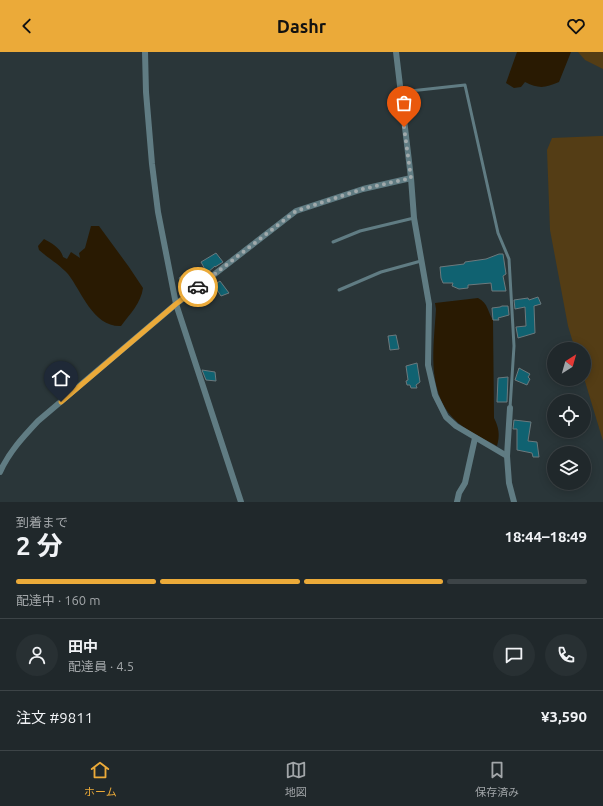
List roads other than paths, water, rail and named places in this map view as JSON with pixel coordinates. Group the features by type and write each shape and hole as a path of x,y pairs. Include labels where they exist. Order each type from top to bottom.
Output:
{"street":[{"path":"145,52 146,92 152,164 158,212 176,304 241,502"},
{"path":"396,52 411,178 414,218 429,304 428,365 435,395 446,417 456,426 507,456"},
{"path":"0,472 4,463 18,442 38,421 176,304 296,211 363,189 411,178"},
{"path":"510,408 507,456 509,483 514,502"},
{"path":"457,502 459,493 465,483 475,438"}],"lane":[{"path":"401,92 465,85 498,233 509,259 514,346 510,408"},
{"path":"333,242 360,231 414,218"},
{"path":"339,290 381,272 421,261"}]}
